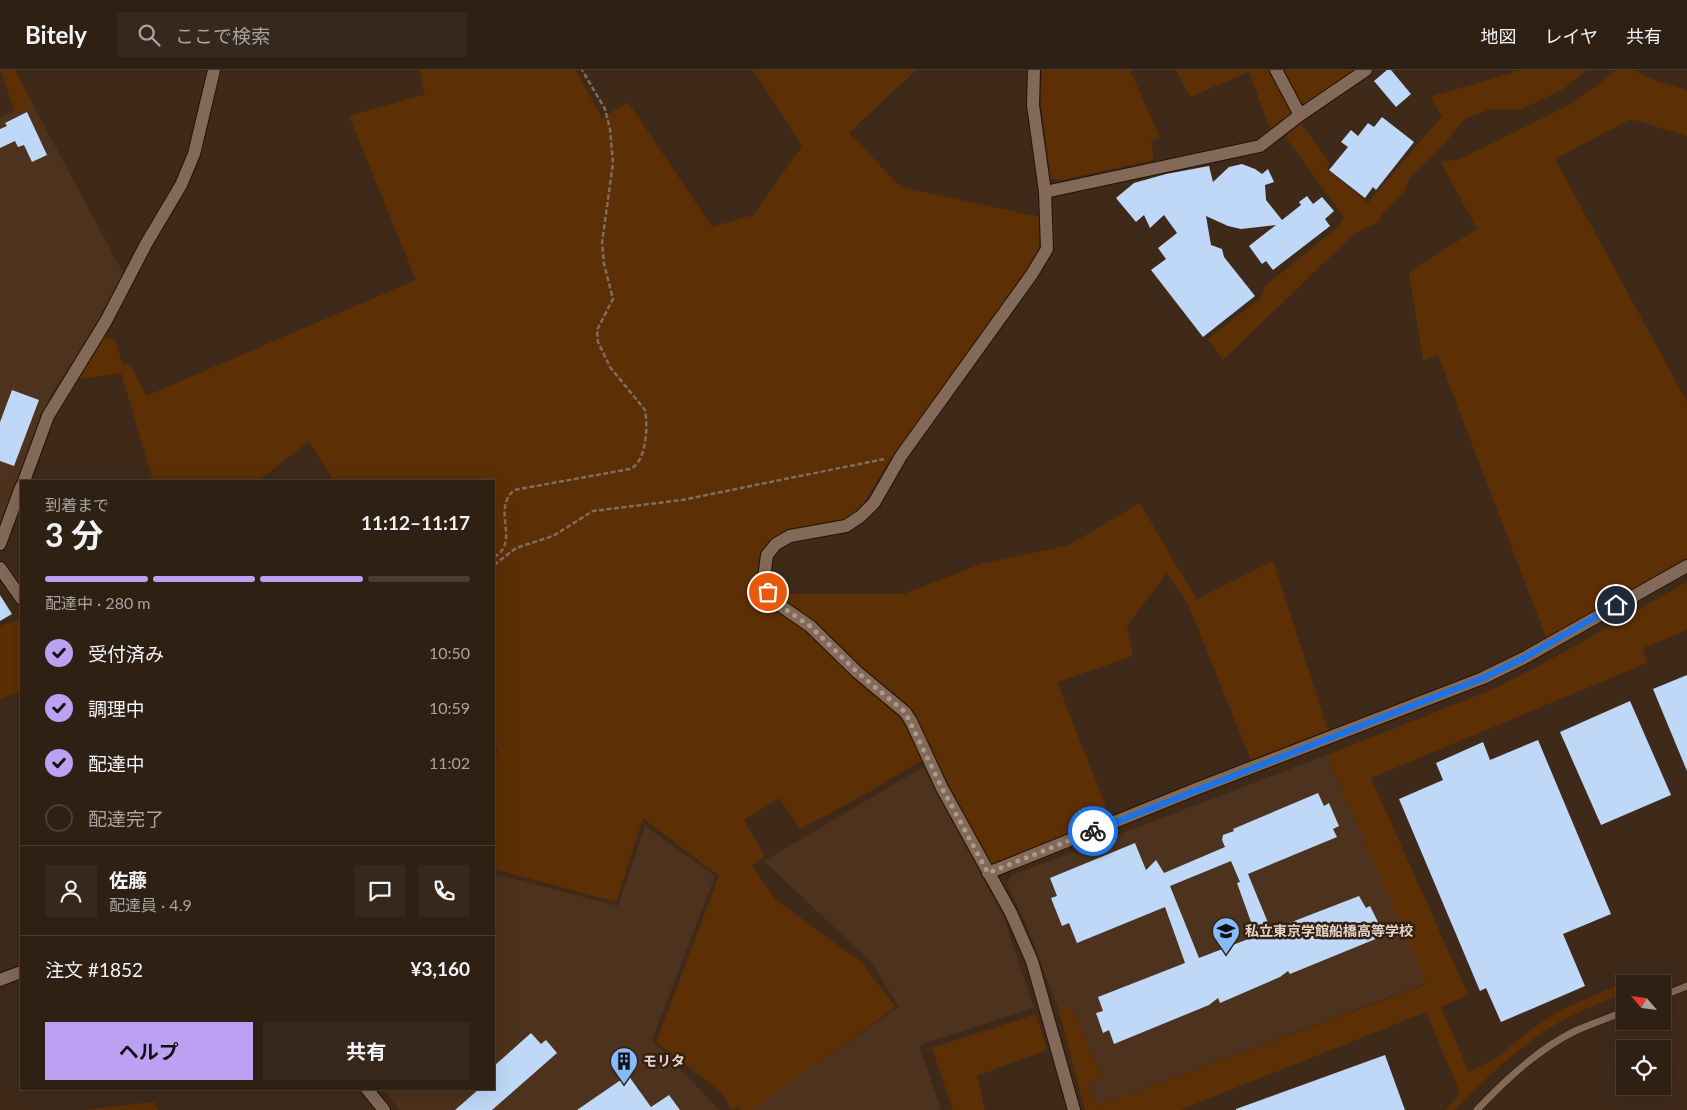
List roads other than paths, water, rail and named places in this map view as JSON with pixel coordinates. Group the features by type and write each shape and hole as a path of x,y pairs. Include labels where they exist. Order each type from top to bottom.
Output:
{"street":[{"path":"24,480 48,416 106,321 146,244 181,185 194,154 214,70"},
{"path":"1034,70 1033,105 1045,192 1047,249 1021,291 901,456 874,504 846,526 790,536 776,544 768,554 764,578 768,592 778,604 810,626 857,672 905,712 942,788 1012,913 1032,960 1074,1110"},
{"path":"1276,70 1300,115"},
{"path":"1045,192 1260,146 1300,115 1366,70"},
{"path":"0,544 20,491"},
{"path":"988,873 1483,678 1524,658 1687,566"},
{"path":"0,568 4,582 20,597"},
{"path":"0,980 20,972"},
{"path":"368,1090 384,1110"}],"lane":[{"path":"1671,992 1687,986"},
{"path":"1477,1110 1520,1068 1548,1048 1574,1032 1616,1015"}],"place":[{"name":"私立東京学館船橋高等学校","path":"1226,955"},
{"name":"モリタ","path":"624,1085"}]}
